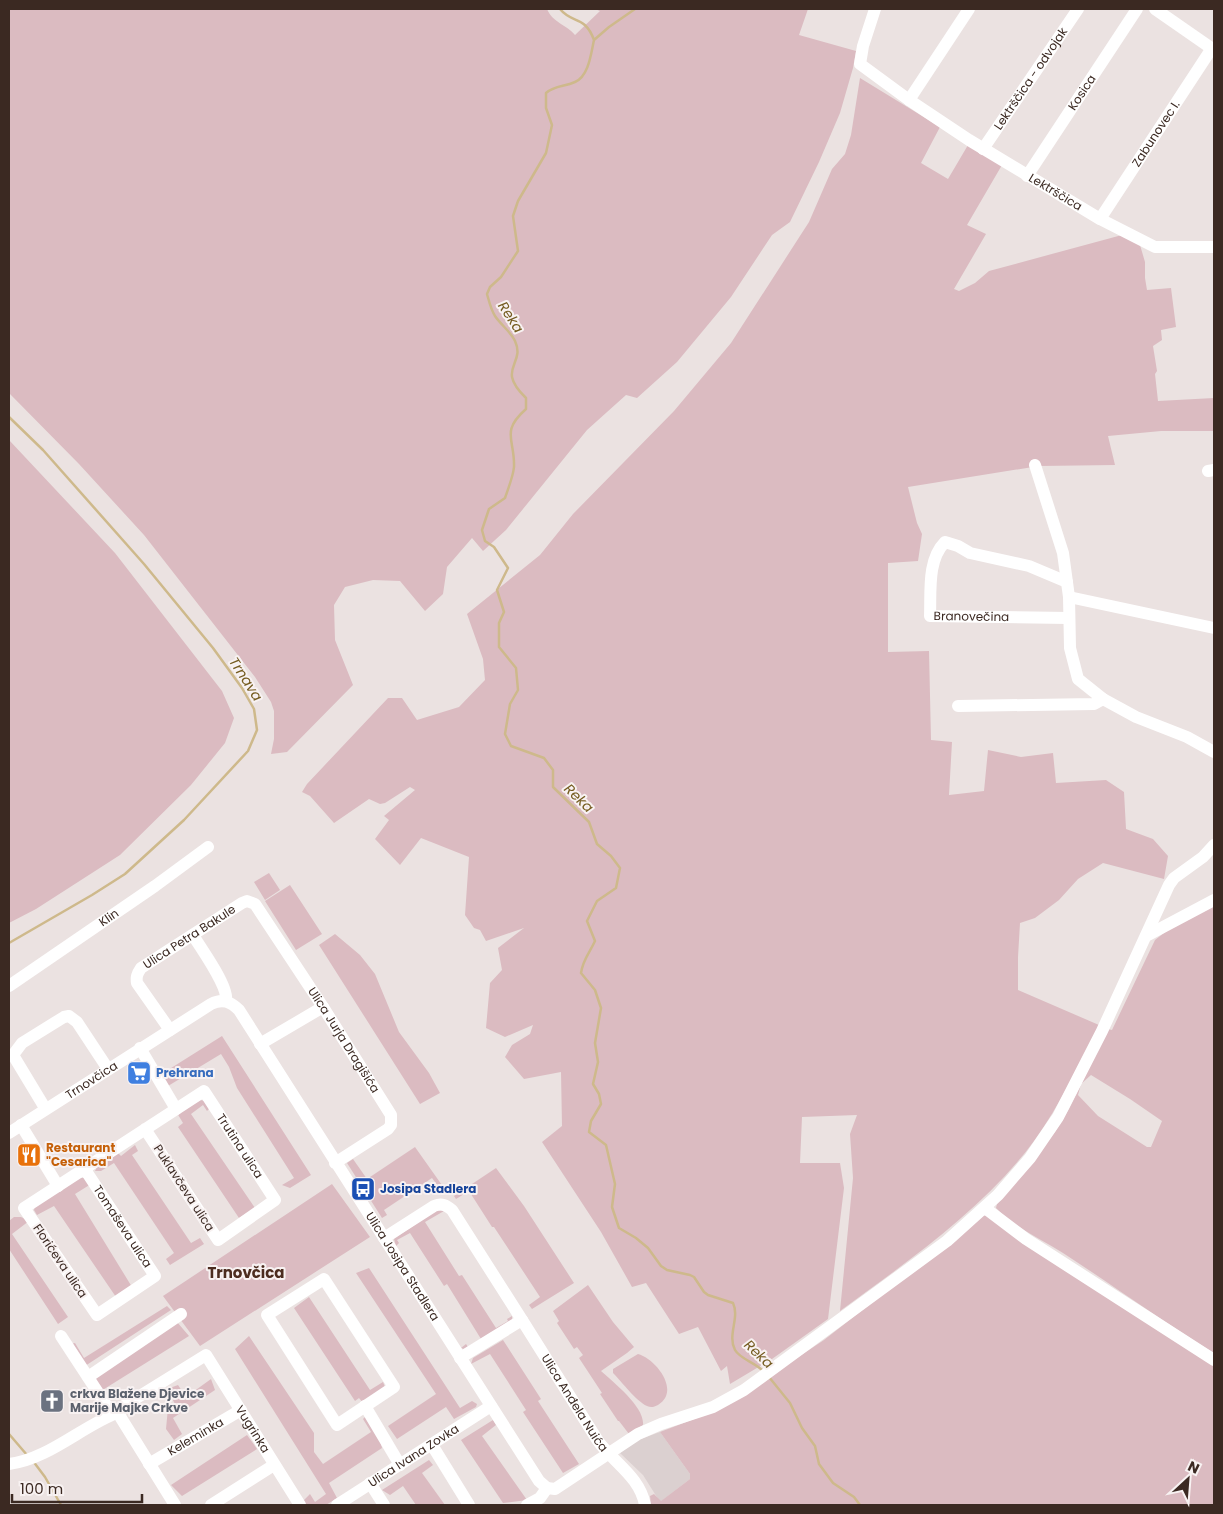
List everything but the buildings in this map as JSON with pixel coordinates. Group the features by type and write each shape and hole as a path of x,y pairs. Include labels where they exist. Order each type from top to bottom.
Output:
{"street":[{"name":"Lektrščica","path":"875,9 863,46 860,64 909,100 1027,176 1100,219 1155,247 1214,247"},
{"path":"909,100 969,9"},
{"name":"Lektrščica - odvojak","path":"983,149 1078,9"},
{"name":"Kosica","path":"1027,176 1137,9"},
{"path":"1154,9 1213,49"},
{"name":"Zabunovec I.","path":"1100,219 1213,49"},
{"path":"1036,465 1063,553 1069,597 1070,648 1078,679 1103,699 1136,717 1187,737 1214,752"},
{"name":"Branovečina","path":"1067,582 1029,566 970,553 958,546 945,542 938,548 931,573 930,616 1069,618"},
{"path":"1069,597 1214,628"},
{"path":"958,706 1094,704 1103,699"},
{"path":"645,1505 640,1489 622,1465 608,1454 627,1440 647,1429 712,1407 744,1390 946,1241 985,1208 1030,1158 1058,1117 1102,1031 1148,935 1165,892 1174,878 1204,857 1214,845"},
{"name":"Klin","path":"9,986 147,892 208,847"},
{"path":"1148,935 1214,900"},
{"name":"Ulica Petra Bakule","path":"170,1030 137,983 136,978 141,968 242,903 251,902"},
{"name":"Ulica Jurja Dragišića","path":"251,902 259,908 391,1115 392,1121 388,1129 335,1162"},
{"name":"Ulica Josipa Stadlera","path":"193,934 224,987 227,996 226,1001 239,1010 538,1481 547,1488"},
{"name":"Trnovčica","path":"9,1133 45,1108 211,1004 216,1001 226,1001"},
{"path":"260,1044 323,1007"},
{"path":"45,1108 13,1055 22,1043 38,1033 64,1017 69,1016 73,1018 108,1069"},
{"path":"21,1125 58,1186 176,1109 140,1048"},
{"name":"Trutina ulica","path":"176,1109 204,1090 275,1200"},
{"name":"Puklavčeva ulica","path":"145,1129 218,1240 275,1200"},
{"name":"Tomaševa ulica","path":"84,1168 155,1276 97,1315"},
{"name":"Florićeva ulica","path":"58,1186 24,1208 97,1315"},
{"name":"Ulica Anđela Nuića","path":"384,1238 434,1206 439,1204 447,1206 452,1210 608,1454 559,1487 547,1488 540,1498 527,1505"},
{"path":"985,1208 1026,1238 1214,1360"},
{"path":"324,1279 394,1386 365,1406 337,1425 267,1315 324,1279"},
{"path":"88,1377 181,1314"},
{"path":"460,1358 522,1320"},
{"path":"61,1336 88,1377 120,1418 149,1464 165,1500 175,1505"},
{"name":"Vugrinka","path":"115,1413 206,1355 300,1505"},
{"path":"365,1406 400,1465"},
{"name":"Ulica Ivana Zovka","path":"337,1505 491,1406"},
{"name":"Keleminka","path":"149,1464 241,1410"},
{"path":"9,1464 42,1453 115,1413"},
{"path":"432,1445 469,1505"},
{"path":"210,1505 274,1465"},
{"path":"370,1483 384,1505"}],"shaded area":[{"path":"9,9 547,9 556,20 575,35 600,11 595,9 808,9 799,35 856,51 840,113 790,222 772,235 731,297 677,362 637,398 626,395 587,430 506,530 483,551 472,538 447,567 443,594 425,611 400,581 373,580 345,587 334,605 335,640 353,685 287,752 271,754 274,739 274,711 271,702 255,677 144,535 79,464 9,393"},
{"path":"860,78 940,127 921,163 948,179 968,145 1002,165 967,225 986,234 954,289 959,291 975,283 989,271 1122,235 1140,245 1145,262 1147,290 1171,288 1176,327 1161,330 1162,340 1153,346 1157,371 1155,374 1158,401 1214,398 1214,431 1161,431 1108,436 1115,465 1039,466 908,487 917,523 922,534 918,561 888,563 888,652 929,651 931,740 952,742 949,795 984,791 988,750 1021,757 1053,753 1056,783 1106,780 1124,792 1126,829 1153,839 1168,856 1164,879 1103,863 1078,879 1059,900 1035,918 1020,923 1018,990 1099,1025 1052,1113 1034,1141 1014,1166 944,1233 840,1311 853,1178 850,1134 857,1115 802,1117 800,1163 840,1163 844,1188 828,1319 772,1359 730,1384 727,1366 721,1371 698,1327 679,1334 646,1283 632,1287 601,1232 542,1142 562,1126 561,1072 524,1079 505,1057 512,1045 530,1034 533,1025 505,1037 486,1028 490,983 502,970 498,948 524,928 486,941 480,930 474,928 465,915 469,857 421,838 400,865 375,839 389,820 384,816 415,790 410,787 385,803 380,804 369,799 334,823 310,796 302,792 307,784 388,698 402,698 417,720 459,707 485,680 483,659 467,614 540,555 573,514 674,411 731,343 809,222 832,169 845,154 851,135"},
{"path":"9,440 115,553 222,691 234,718 225,743 191,785 120,855 36,909 9,923"},
{"path":"269,873 280,890 265,900 254,882"},
{"path":"290,885 322,934 296,950 265,901"},
{"path":"1214,904 1214,1353 1063,1253 1020,1227 996,1208 997,1204 1055,1132 1081,1085 1078,1095 1098,1116 1147,1147 1151,1147 1162,1121 1091,1075 1081,1084 1108,1029 1112,1030 1155,940 1178,922"},
{"path":"335,934 360,955 375,974 399,1032 429,1073 440,1093 420,1104 319,945"},
{"path":"222,1036 311,1175 290,1188 282,1185 294,1178 237,1088 229,1067 221,1054 168,1086 160,1075"},
{"path":"200,1100 205,1101 211,1107 207,1111 203,1105 191,1114 255,1208 239,1218 178,1127 183,1123 177,1113"},
{"path":"135,1145 138,1151 132,1155 191,1243 200,1238 204,1244 170,1265 166,1259 174,1253 114,1163 101,1171 95,1171 98,1165 117,1152 121,1156"},
{"path":"415,1147 444,1188 441,1190 432,1178 384,1210 387,1215 382,1218 347,1163 353,1159 367,1179"},
{"path":"496,1168 524,1206 574,1283 532,1309 529,1305 540,1297 494,1227 492,1227 469,1191 456,1199 454,1196"},
{"path":"77,1178 85,1178 91,1184 75,1194 132,1287 116,1297 54,1206 37,1215 34,1210 35,1206"},
{"path":"332,1184 370,1237 200,1346 163,1296"},
{"path":"436,1210 444,1211 425,1222 459,1276 462,1275 496,1328 508,1321 507,1319 512,1316 512,1320 481,1339 447,1284 444,1286 410,1233 397,1240 399,1243 396,1246 394,1239"},
{"path":"988,1215 1214,1366 1214,1505 651,1505 650,1496 654,1494 661,1501 690,1479 690,1474 660,1432 718,1410 824,1340 983,1216"},
{"path":"14,1217 21,1217 29,1221 12,1234 68,1317 58,1324 9,1249 9,1221"},
{"path":"369,1268 460,1408 472,1401 477,1404 476,1407 454,1419 446,1407 397,1439 388,1426 436,1394 356,1273"},
{"path":"588,1285 613,1322 634,1347 601,1371 628,1396 639,1411 643,1425 629,1434 600,1394 602,1393 579,1358 583,1355 577,1347 574,1349 557,1323 559,1321 553,1311"},
{"path":"309,1297 370,1390 383,1382 385,1387 363,1403 359,1398 355,1401 294,1308"},
{"path":"167,1306 171,1310 85,1366 71,1344 75,1343 84,1358"},
{"path":"177,1322 189,1336 101,1391 92,1377"},
{"path":"249,1336 314,1433 314,1452 323,1464 371,1432 363,1419 365,1417 379,1436 382,1448 329,1483 337,1498 326,1505 306,1505 303,1501 310,1494 315,1502 326,1494 235,1349"},
{"path":"503,1340 541,1399 538,1401 579,1464 563,1473 523,1412 526,1410 490,1354 471,1364 473,1358"},
{"path":"466,1344 468,1347 464,1349 461,1348"},
{"path":"638,1354 652,1362 667,1384 667,1392 664,1399 654,1407 647,1406 638,1400 613,1373 613,1369"},
{"path":"211,1379 215,1390 173,1418 182,1434 174,1440 166,1429 168,1408 175,1404 167,1389 178,1385 186,1397"},
{"path":"493,1420 496,1425 482,1436 527,1500 503,1503 461,1440"},
{"path":"660,1432 690,1474 690,1479 660,1502 643,1475 620,1453 638,1440"},
{"path":"247,1435 257,1449 182,1496 171,1485"},
{"path":"429,1460 433,1465 422,1473 445,1505 416,1505 403,1486 390,1495 382,1490"}],"waterway":[{"path":"560,9 569,17 587,27 594,40"},
{"path":"594,40 635,9"},
{"name":"Reka","path":"594,40 589,64 580,79 546,93 546,108 552,125 546,153 518,201 513,216 518,251 501,277 490,287 487,294 495,316 515,341 517,356 513,367 513,380 526,398 526,409 518,417 511,430 514,457 513,475 505,498 489,509 482,530 485,541 494,547 508,568 497,590 504,612 499,623 499,647 516,668 518,690 510,704 505,734 511,746 544,758 553,770 553,787 589,822 597,844 611,856 620,868 616,888 597,901 587,921 595,941 585,960 581,973 595,990 601,1008 595,1043 598,1062 593,1084 599,1094 601,1104 591,1121 589,1132 606,1145 615,1184 612,1207 619,1228 648,1248 661,1266 667,1270 690,1275 694,1277 708,1295 733,1303 735,1315 732,1338 735,1350 740,1356 763,1371"},
{"name":"Trnava","path":"9,417 43,450 144,564 213,648 242,688 254,709 257,730 248,751 184,820 125,874 9,943"},
{"name":"Reka","path":"769,1377 790,1403 802,1428 815,1446 819,1464 833,1483 854,1497 860,1505"},
{"name":"Trnava","path":"9,1434 27,1455"},
{"name":"Trnava","path":"33,1461 45,1477 61,1505"}],"place":[{"name":"Prehrana","path":"139,1073"},
{"name":"Restaurant \"Cesarica\"","path":"29,1155"},
{"name":"Josipa Stadlera","path":"363,1189"},
{"name":"crkva Blažene Djevice Marije Majke Crkve","path":"52,1401"}],"district":[{"name":"Trnovčica","path":"246,1273"}]}
